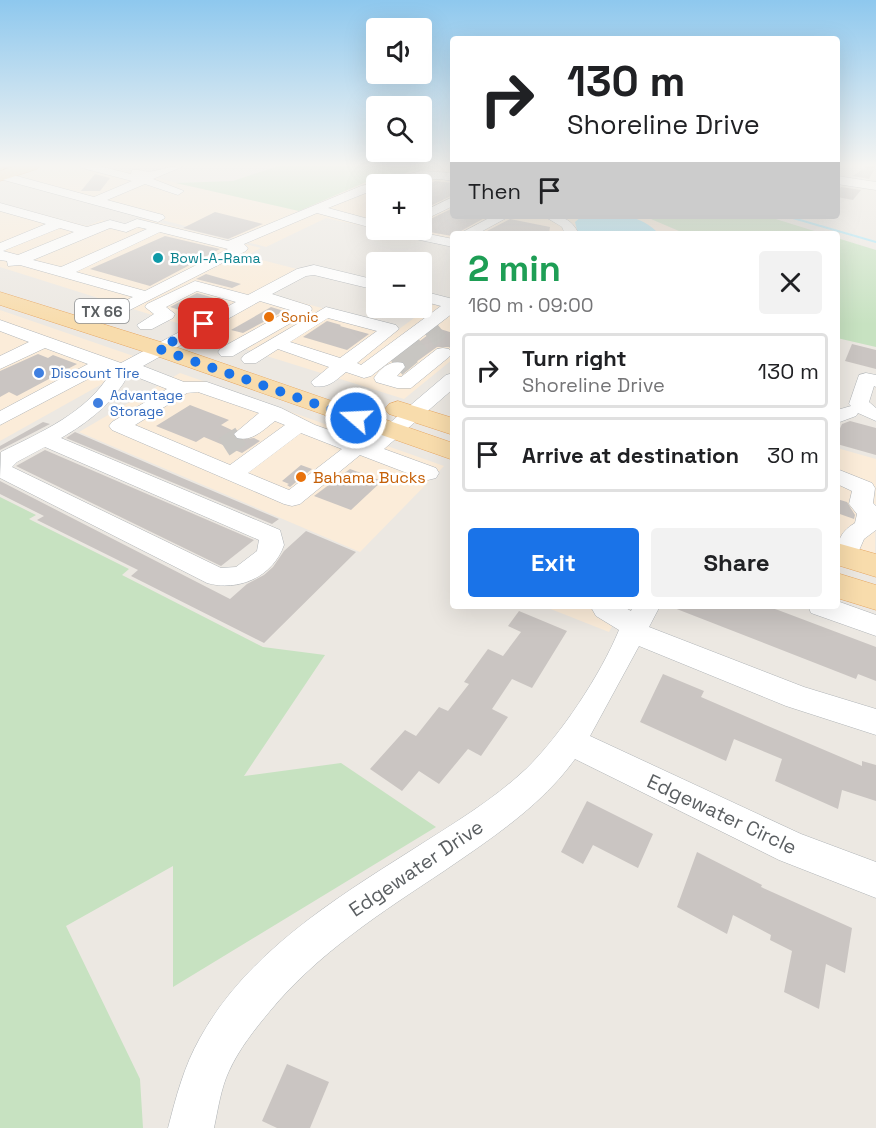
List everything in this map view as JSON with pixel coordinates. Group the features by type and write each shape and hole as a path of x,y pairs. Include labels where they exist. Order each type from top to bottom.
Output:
{"main road":[{"name":"TX 66","path":"0,279 147,325 193,331 239,355 321,382 403,422 450,450"},
{"name":"TX 66","path":"0,298 159,349 403,422 450,427"},
{"path":"840,565 876,566"},
{"path":"840,565 876,598"}],"street":[{"path":"20,225 39,219"},
{"path":"43,219 87,231"},
{"path":"112,314 241,248 236,242 159,219"},
{"path":"40,266 137,223 236,242 293,219"},
{"path":"472,231 497,219"},
{"path":"557,219 568,225 571,231"},
{"path":"4,243 60,223"},
{"path":"0,269 87,231 110,224 126,228"},
{"path":"63,272 162,228"},
{"path":"432,238 450,242"},
{"path":"0,255 147,296"},
{"path":"239,355 304,309 259,299 230,295 195,286 153,307 193,331 224,332 259,299 296,274 315,270 366,283"},
{"path":"193,331 230,295"},
{"path":"0,419 159,349 259,299"},
{"path":"432,299 450,303"},
{"path":"364,372 450,306"},
{"path":"239,355 276,343 326,312 390,329 321,382"},
{"path":"147,325 167,314"},
{"path":"0,325 182,388 200,386 274,412 428,473"},
{"path":"0,363 45,341"},
{"path":"276,343 364,372 389,373 404,384 449,349"},
{"path":"44,438 271,536 274,544 272,551 246,574 224,579 2,470 1,465 9,457 94,406 118,379 118,367"},
{"path":"853,412 859,404 866,379 876,381"},
{"path":"182,388 119,426 292,499 449,388"},
{"path":"244,434 274,412"},
{"path":"232,474 300,424"},
{"path":"203,463 224,447"},
{"path":"840,477 864,488 861,504 869,513 866,527 853,535 840,565"},
{"path":"829,609 876,626"},
{"path":"620,614 797,697 876,722"},
{"name":"Edgewater Drive","path":"191,1128 197,1100 219,1044 266,984 300,949 343,917 474,830 538,779 570,741 620,614"},
{"name":"Edgewater Circle","path":"570,741 792,848 876,880"}],"shaded area":[{"path":"0,219 59,219 87,226 102,220 126,226 144,219 261,248 246,256 297,269 190,327 0,267"},
{"path":"157,219 325,219 266,247"},
{"path":"329,219 366,219 366,227"},
{"path":"432,219 651,219 679,231 450,231 450,246 422,240 432,240"},
{"path":"270,294 399,329 414,318 432,318 432,305 435,303 450,307 450,361 404,399 197,334"},
{"path":"0,310 145,360 0,441"},
{"path":"180,373 444,466 360,552 79,432"},
{"path":"840,449 876,459 875,556 840,544"},
{"path":"551,609 621,609 609,632"}],"green space":[{"path":"651,219 776,219 814,231 679,231"},
{"path":"840,239 876,250 876,347 840,339"},
{"path":"0,497 36,515 29,519 129,569 122,575 263,647 325,655 244,776 341,763 436,827 173,987 173,866 66,926 140,1079 143,1128 0,1128"}],"water":[{"path":"578,219 635,219 656,231 577,231 575,222"}],"building":[{"path":"202,219 242,219 263,224 228,239 183,228"},
{"path":"432,219 483,219 461,231 450,231 450,236 432,232"},
{"path":"510,219 550,227 549,231 487,231"},
{"name":"Bowl-A-Rama","path":"165,236 220,249 150,286 90,269"},
{"path":"206,274 241,284 232,288 196,279"},
{"path":"197,293 214,298 186,312 170,307"},
{"path":"271,307 284,311 243,333 231,330"},
{"path":"327,321 369,334 347,350 303,337"},
{"path":"437,328 450,332 450,348 437,347 405,370 407,367 405,362 395,360"},
{"path":"852,344 876,350 876,369 845,361"},
{"name":"Discount Tire","path":"38,354 48,358 53,355 77,364 17,396 9,392 0,397 0,371"},
{"path":"190,405 229,420 221,425 234,431 232,434 237,440 254,438 260,441 242,453 204,437 196,442 156,426"},
{"path":"850,421 876,428 876,455 840,445 842,424"},
{"path":"43,422 50,424 0,450 0,446"},
{"path":"75,432 279,519 272,524 66,438"},
{"path":"45,450 254,540 221,566 16,466"},
{"path":"301,465 312,469 290,487 282,481"},
{"path":"350,469 382,481 351,510 314,496"},
{"path":"0,481 230,599 247,584 273,567 284,551 306,531 356,552 264,643 131,576 138,570 37,520 44,516 0,494"},
{"path":"840,500 847,502 855,515 854,519 840,514"},
{"path":"677,609 775,609 876,647 876,681 858,674 856,679"},
{"path":"519,611 567,631 532,688 512,679 492,709 508,717 481,756 468,749 439,784 419,771 402,791 370,769 405,730 416,736 439,707 448,711 469,684 464,682 488,649 503,656 521,632 508,626"},
{"path":"663,674 704,691 701,697 775,729 862,766 862,761 876,765 876,801 842,790 838,809 775,781 782,759 734,739 726,761 640,722"},
{"path":"587,801 653,834 638,868 593,845 583,864 561,852"},
{"path":"697,852 762,885 761,887 852,928 845,973 826,964 819,1009 784,992 792,951 770,940 771,935 733,915 727,934 677,907"},
{"path":"287,1064 329,1082 310,1128 277,1128 262,1121"}],"waterway":[{"path":"796,219 838,231"},
{"path":"840,232 876,242"}],"tunnel":[{"path":"411,355 442,330"},
{"path":"396,367 413,353"},
{"path":"224,447 244,434"}],"place":[{"name":"Bowl-A-Rama","path":"158,258"},
{"name":"Sonic","path":"269,317"},
{"name":"Discount Tire","path":"39,373"},
{"name":"Advantage Storage","path":"98,403"},
{"name":"Bahama Bucks","path":"301,477"}],"route":[{"path":"204,324 159,349 356,418"}]}
